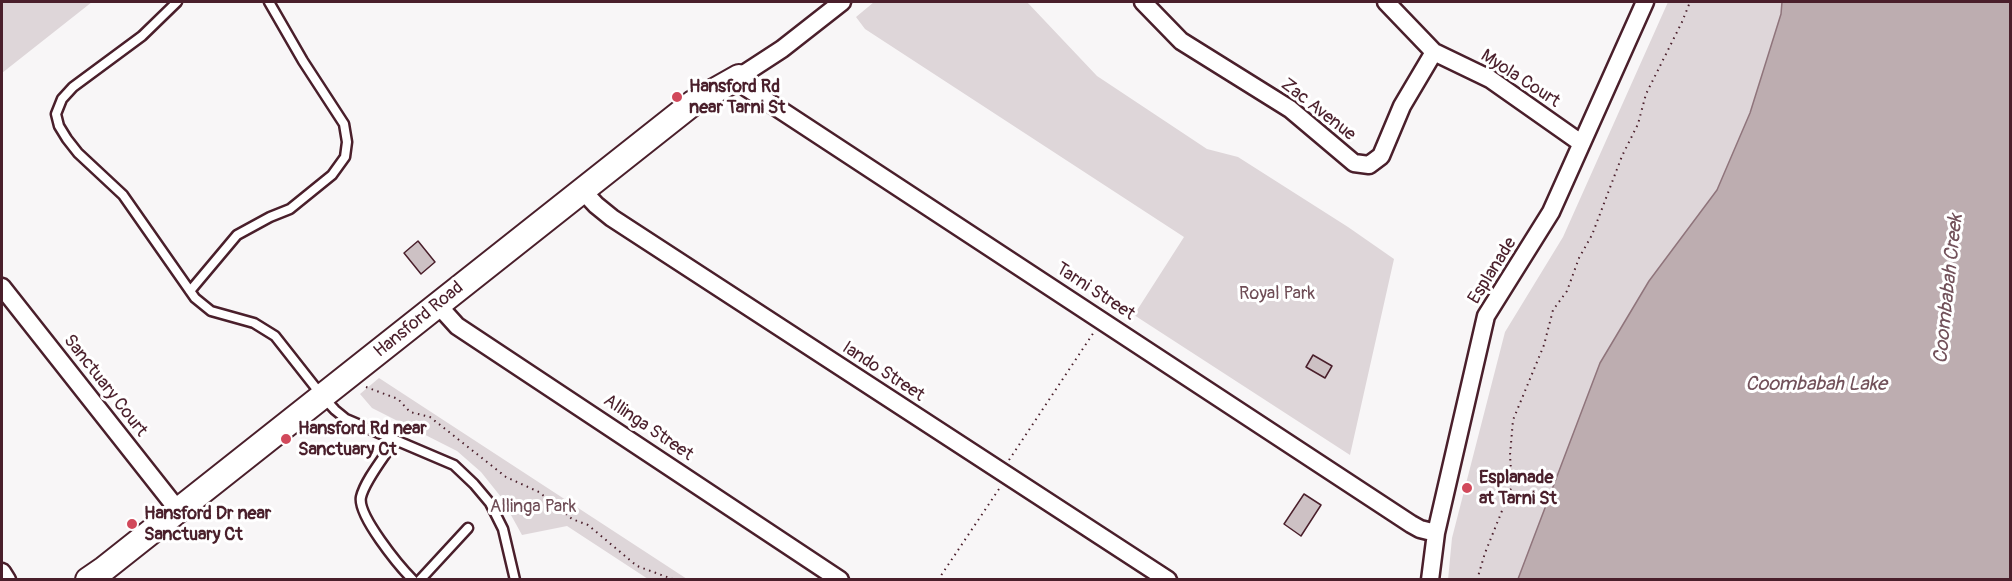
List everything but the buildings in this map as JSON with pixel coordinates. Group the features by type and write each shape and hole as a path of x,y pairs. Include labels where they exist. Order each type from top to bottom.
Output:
{"street":[{"path":"739,77 782,49 842,2"},
{"name":"Zac Avenue","path":"1143,2 1181,41 1290,109 1354,162 1369,165 1381,156 1402,106 1434,52"},
{"name":"Esplanade","path":"1430,579 1436,533 1486,316 1542,228 1561,191 1645,2"},
{"name":"Myola Court","path":"1391,3 1434,52 1490,79 1581,143"},
{"name":"Hansford Road","path":"96,576 693,103 739,77"},
{"name":"Tarni Street","path":"739,77 754,94 1411,524 1436,533"},
{"name":"Iando Street","path":"582,190 596,206 612,218 1168,579"},
{"name":"Sanctuary Court","path":"2,287 178,510"},
{"name":"Allinga Street","path":"438,305 457,326 840,579"},
{"path":"2,572 7,579"}],"lane":[{"path":"177,2 142,36 73,87 62,99 56,114 59,126 78,153 123,195 195,298 211,311 254,323 275,336 334,410 346,419 454,465 474,483 490,503 503,529 515,579"},
{"path":"190,291 237,236 270,217 290,209 332,175 345,157 347,142 344,124 303,61 269,2"},
{"path":"395,440 364,488 361,507 412,579"},
{"path":"420,579 468,528"}],"path":[{"path":"1477,579 1512,486 1510,454 1513,420 1544,345 1554,310 1567,291 1579,258 1592,235 1622,156 1638,124 1646,94 1690,2"},
{"path":"938,579 1102,320"},
{"path":"365,386 398,399 410,411 430,417 506,477 539,492 572,519 588,525 637,566 675,579"}],"green space":[{"path":"2,2 92,2 2,73"},
{"name":"Royal Park","path":"874,2 1027,2 1097,76 1207,149 1238,157 1394,259 1350,455 1134,315 1184,237 865,29 856,17"},
{"path":"1668,2 1782,2 1781,14 1750,113 1717,190 1649,281 1600,363 1518,579 1448,580 1452,538 1505,332 1563,237"},
{"name":"Allinga Park","path":"379,378 687,579 648,579 567,526 522,535 501,497 481,472 457,451 372,408 360,394"}],"water":[{"name":"Coombabah Lake","path":"1782,2 2010,2 2010,579 1518,579 1600,363 1649,281 1717,190 1750,113 1781,14"}],"place":[{"name":"Hansford Rd near Tarni St","path":"677,97"},
{"name":"Hansford Rd near Sanctuary Ct","path":"286,439"},
{"name":"Esplanade at Tarni St","path":"1467,488"},
{"name":"Hansford Dr near Sanctuary Ct","path":"132,524"}],"water label":[{"name":"Coombabah Creek","path":"1949,289"}]}
